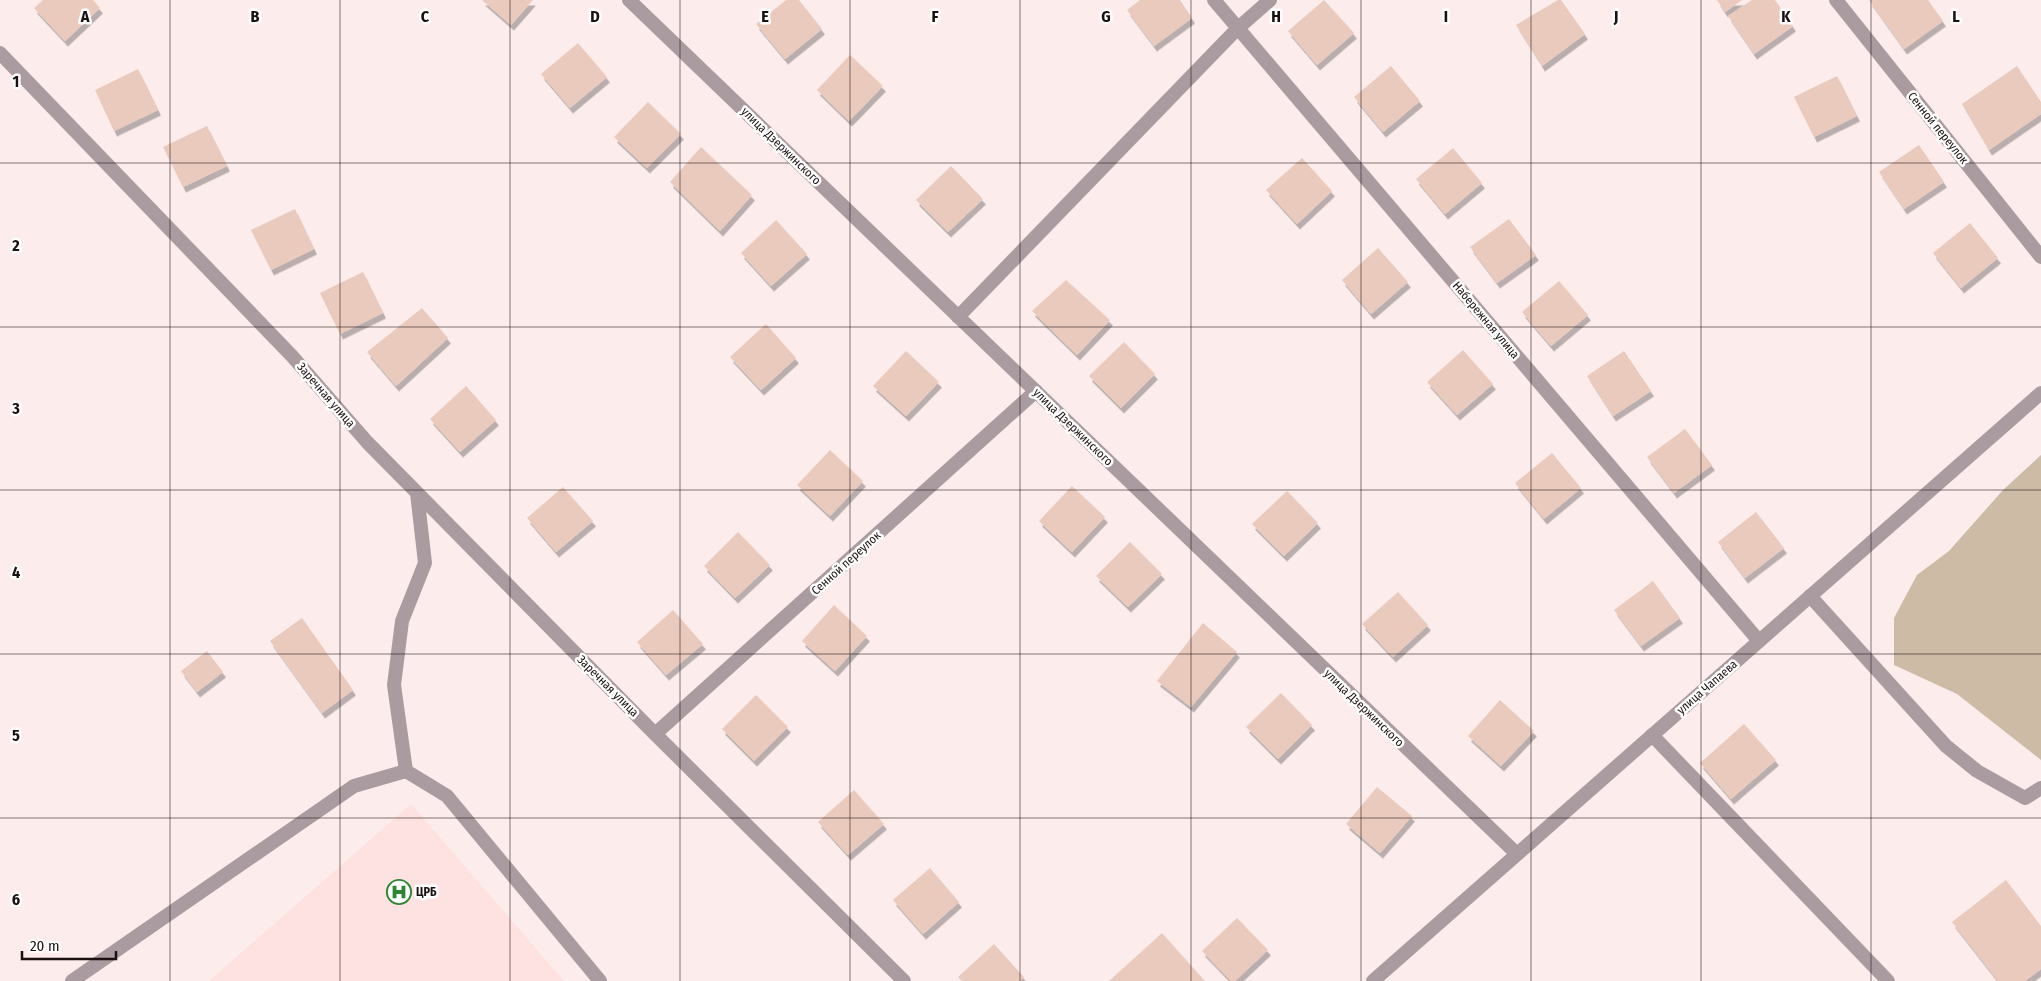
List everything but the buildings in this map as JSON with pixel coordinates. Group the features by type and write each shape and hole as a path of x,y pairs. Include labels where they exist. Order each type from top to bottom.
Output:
{"street":[{"name":"улица Дзержинского","path":"629,0 1516,854"},
{"name":"Набережная улица","path":"1214,0 1759,640"},
{"path":"958,317 1237,28 1270,0"},
{"name":"Сенной переулок","path":"1836,0 2041,257"},
{"name":"Заречная улица","path":"0,53 292,356 367,442 655,734 904,981"},
{"name":"Сенной переулок","path":"655,734 1036,391"},
{"name":"улица Чапаева","path":"1373,981 2041,392"},
{"path":"406,772 394,684 402,621 425,563 417,493"},
{"path":"1810,596 1946,746 1977,771 2025,798 2041,788"},
{"path":"1652,735 1888,981"},
{"path":"72,981 354,786 406,772 447,796 600,981"}],"shaded area":[{"path":"2041,455 2041,760 1957,694 1894,665 1894,618 1917,575 1949,551 2003,490"},
{"name":"ЦРБ","path":"411,804 564,981 209,981"}],"place":[{"name":"ЦРБ","path":"399,892"}]}
